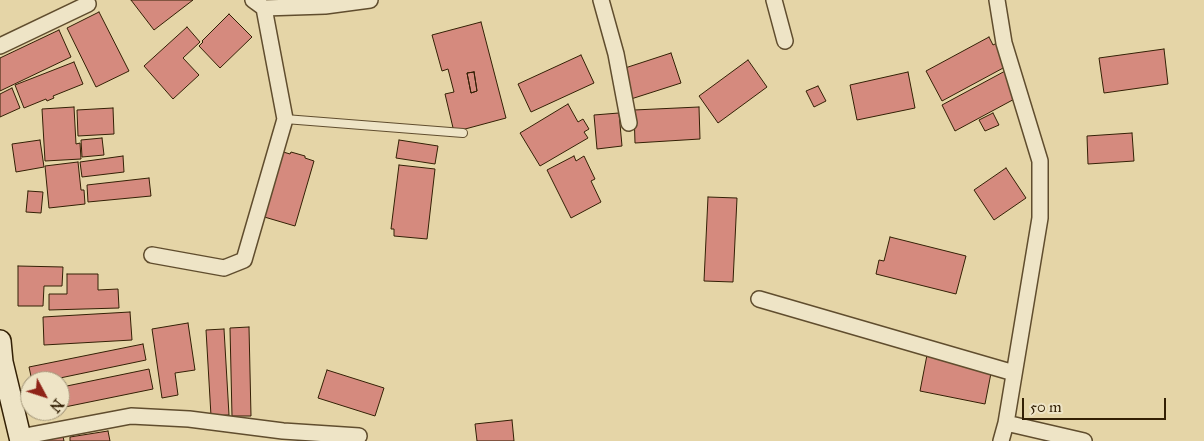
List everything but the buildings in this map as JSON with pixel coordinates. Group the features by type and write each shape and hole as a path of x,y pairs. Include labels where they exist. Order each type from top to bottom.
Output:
{"street":[{"path":"152,255 224,268 244,260 285,120 258,4 325,6 370,0"},
{"path":"601,0 616,54 630,123"},
{"path":"774,0 785,41"},
{"path":"997,0 1004,43 1040,161 1040,218 1006,423 1001,441"},
{"path":"0,46 88,4"},
{"path":"759,299 1014,373"},
{"path":"1,355 21,439 131,416 189,419 283,431 359,436"},
{"path":"1006,423 1084,441"}],"lane":[{"path":"285,120 463,133"}]}
